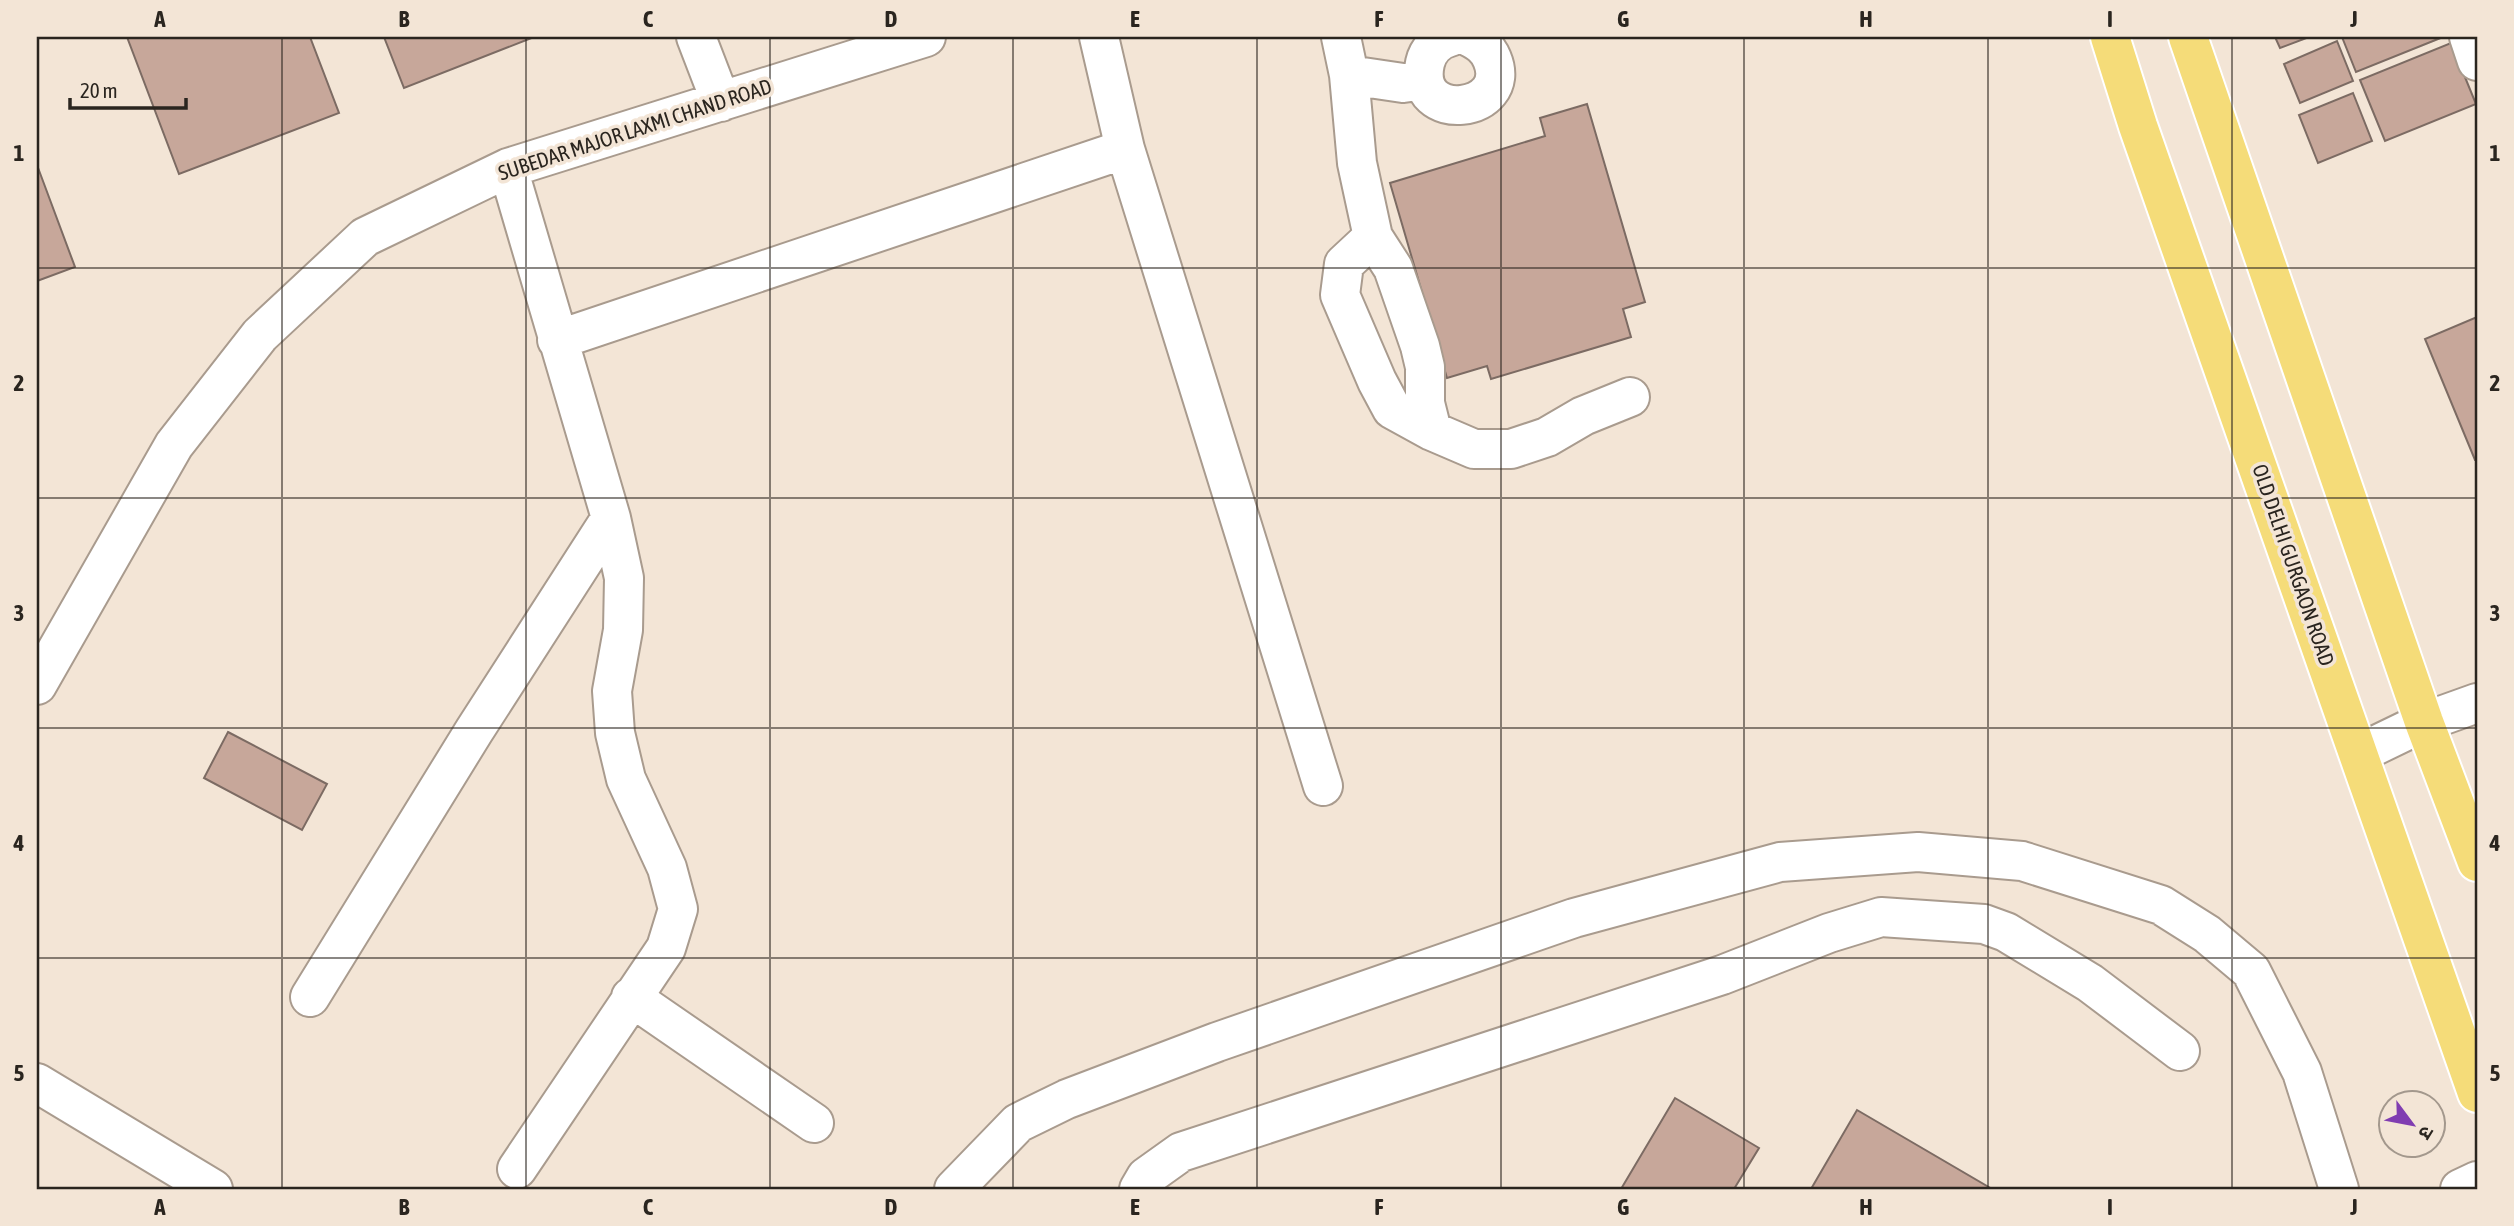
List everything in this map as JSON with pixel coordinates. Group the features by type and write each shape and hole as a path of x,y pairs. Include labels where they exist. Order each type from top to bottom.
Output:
{"main road":[{"name":"OLD DELHI GURGAON ROAD","path":"2110,37 2138,126 2477,1093"},
{"path":"2188,37 2424,722 2477,862"}],"street":[{"path":"696,37 721,102"},
{"name":"SUBEDAR MAJOR LAXMI CHAND ROAD","path":"37,685 174,445 260,335 365,237 508,168 926,37"},
{"path":"1099,37 1125,149 1323,786"},
{"path":"1341,37 1349,75 1357,163 1373,237 1393,268 1420,346 1425,367 1425,403 1432,431"},
{"path":"1450,37 1434,46 1427,56 1424,80 1429,90 1446,104 1469,105 1487,93 1495,72 1493,61 1479,41 1469,37"},
{"path":"2469,37 2477,61"},
{"path":"1349,75 1403,83 1424,80"},
{"path":"557,340 1125,149"},
{"path":"508,168 611,518 624,578 623,630 612,691 615,733 626,779 667,868 678,909 666,948 517,1169"},
{"path":"1373,237 1344,264 1340,295 1377,382 1392,409 1432,431 1474,449 1511,449 1547,437 1583,416 1630,397"},
{"path":"310,997 474,731 611,518"},
{"path":"2360,753 2424,722 2477,702"},
{"path":"954,1189 1018,1122 1067,1099 1217,1042 1574,918 1767,866 1918,852 2022,861 2161,905 2207,934 2251,971 2302,1072 2339,1189"},
{"path":"1139,1189 1146,1177 1181,1152 1721,975 1829,933 1881,917 1984,923 2006,932 2090,983 2180,1051"},
{"path":"631,997 814,1123"},
{"path":"37,1083 213,1189"},
{"path":"2460,1189 2477,1181"}],"building":[{"path":"127,37 310,37 339,113 179,174"},
{"path":"384,37 534,37 404,88"},
{"path":"2275,37 2309,37 2280,48"},
{"path":"2342,37 2443,37 2356,72"},
{"path":"2337,41 2353,81 2300,103 2284,64"},
{"path":"2451,43 2476,104 2385,141 2360,80"},
{"path":"2353,93 2372,141 2318,163 2299,115"},
{"path":"1587,104 1645,302 1623,309 1631,337 1491,379 1487,366 1447,378 1390,183 1545,136 1540,118"},
{"path":"37,165 75,267 37,281"},
{"path":"2477,317 2477,460 2475,460 2425,339"},
{"path":"228,732 327,784 302,830 204,778"},
{"path":"1675,1098 1759,1148 1734,1189 1621,1189"},
{"path":"1857,1110 1992,1189 1811,1189"}]}
